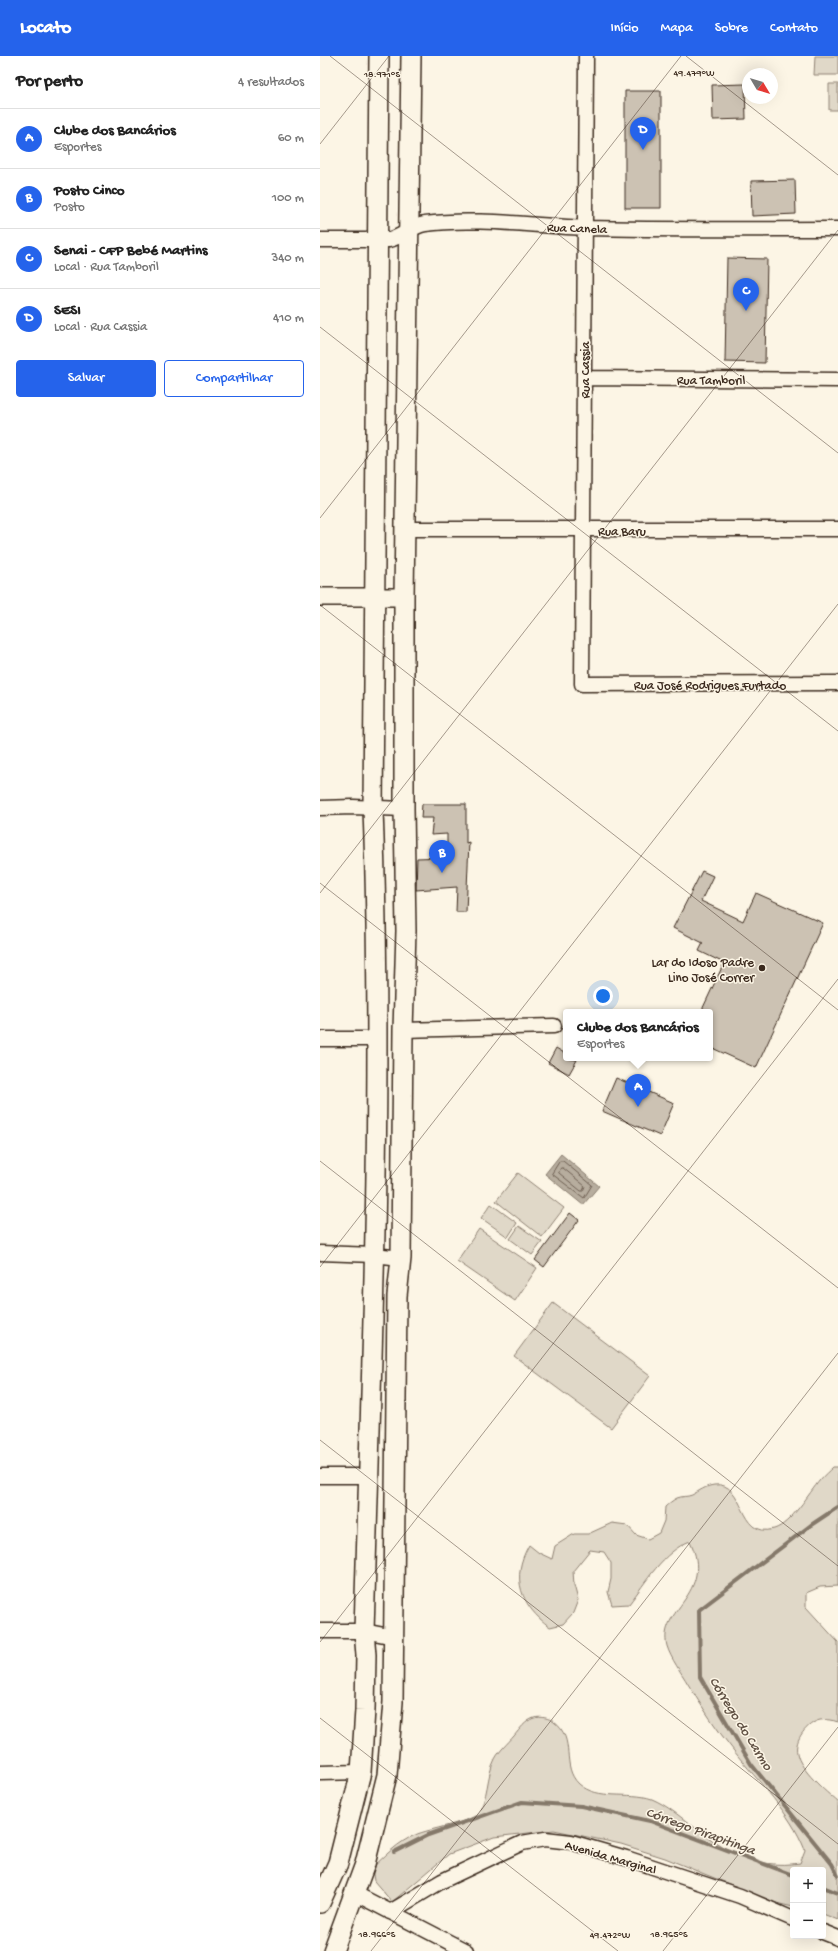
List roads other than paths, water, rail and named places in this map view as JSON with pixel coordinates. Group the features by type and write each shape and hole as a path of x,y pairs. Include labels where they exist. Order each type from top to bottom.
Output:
{"main road":[{"path":"320,1903 338,1863 361,1772 366,1710 366,1655 364,1631 374,1255 377,930 372,809 379,56"},
{"path":"333,1951 365,1864 387,1775 393,1702 397,1296 401,1258 403,1030 406,931 404,809 404,597 411,56"},
{"path":"377,930 406,931"}],"street":[{"name":"Rua Cassia","path":"582,684 586,56"},
{"name":"Rua Canela","path":"320,240 377,241 397,238 422,225 472,222 586,228 838,229"},
{"name":"Rua Tamboril","path":"584,378 838,380"},
{"name":"Rua Baru","path":"406,529 838,529"},
{"path":"320,598 404,597"},
{"name":"Rua José Rodrigues Furtado","path":"582,684 838,683"},
{"path":"320,808 353,807 372,809 404,809"},
{"path":"403,1030 554,1026"},
{"path":"320,1039 376,1039"},
{"path":"320,1253 374,1255 401,1258"},
{"path":"320,1476 369,1476"},
{"path":"320,1631 364,1631 394,1637"},
{"path":"320,1773 361,1772"},
{"name":"Avenida Marginal","path":"390,1912 442,1881 522,1843 545,1839 571,1842 626,1858 740,1896 790,1918"},
{"path":"354,1894 466,1951"},
{"path":"826,1933 838,1938"}],"water":[{"path":"561,1154 599,1186 583,1205 545,1174"}],"waterway":[{"name":"Córrego do Carmo","path":"838,1507 811,1525 699,1610 700,1677 751,1764 832,1864 838,1876"},
{"name":"Córrego Pirapitinga","path":"394,1852 428,1835 522,1802 581,1806 650,1821 790,1874"},
{"name":"Córrego Pirapitinga","path":"826,1888 838,1893"}],"place":[{"name":"SESI","path":"643,150"},
{"name":"Senai - CFP Bebé Martins","path":"746,311"},
{"name":"Posto Cinco","path":"442,873"},
{"name":"Lar do Idoso Padre Lino José Correr","path":"762,968"},
{"name":"Clube dos Bancários","path":"638,1107"}]}
